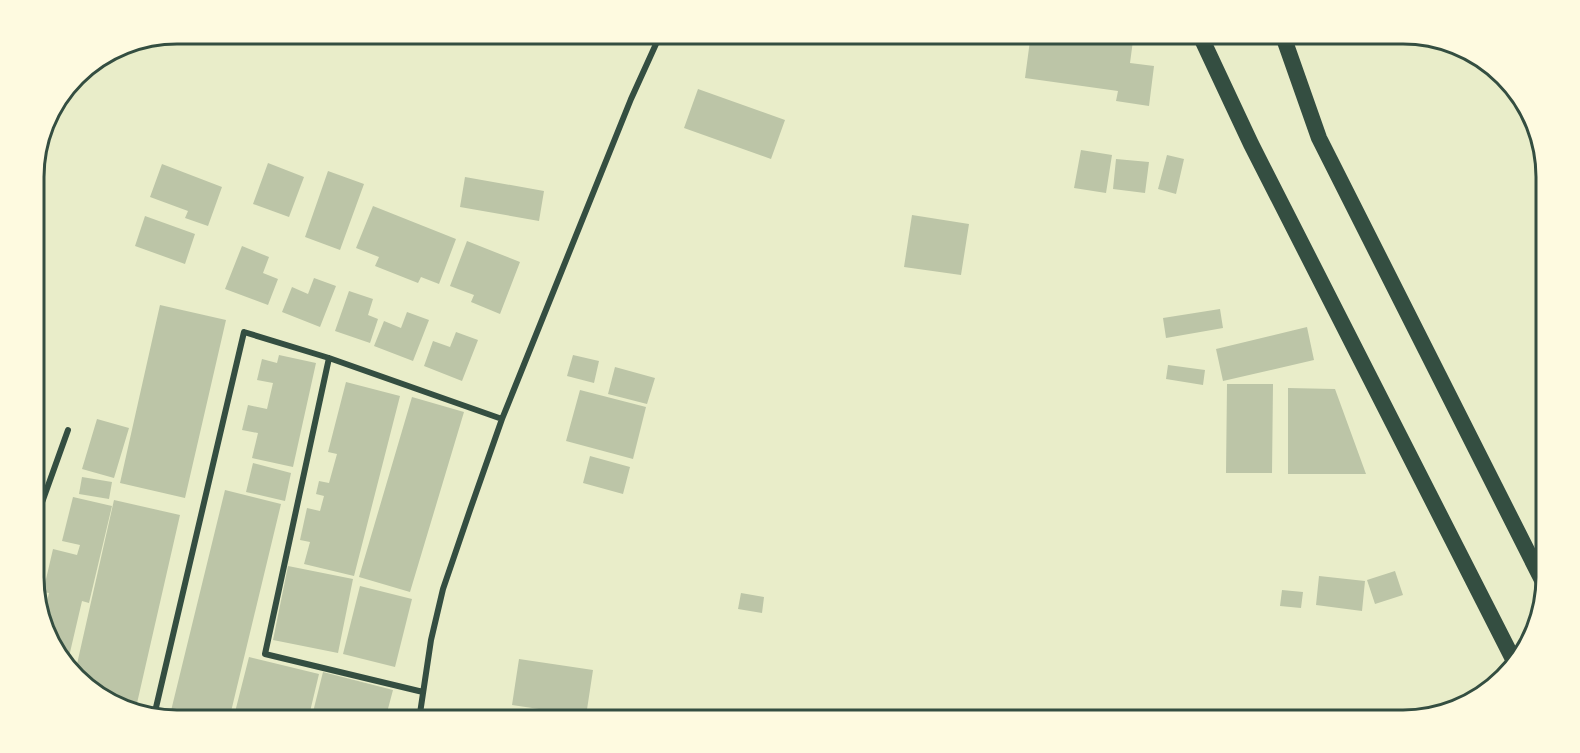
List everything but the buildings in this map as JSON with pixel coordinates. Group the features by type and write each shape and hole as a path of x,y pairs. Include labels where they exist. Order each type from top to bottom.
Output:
{"highway":[{"path":"1204,44 1257,155 1511,655"},
{"path":"1286,44 1320,138 1536,568"}],"street":[{"path":"420,710 431,640 443,589 502,419 631,99 656,44"},
{"path":"156,708 244,332 329,358 502,419"},
{"path":"329,358 265,654 423,692"},
{"path":"44,497 68,430"}]}
